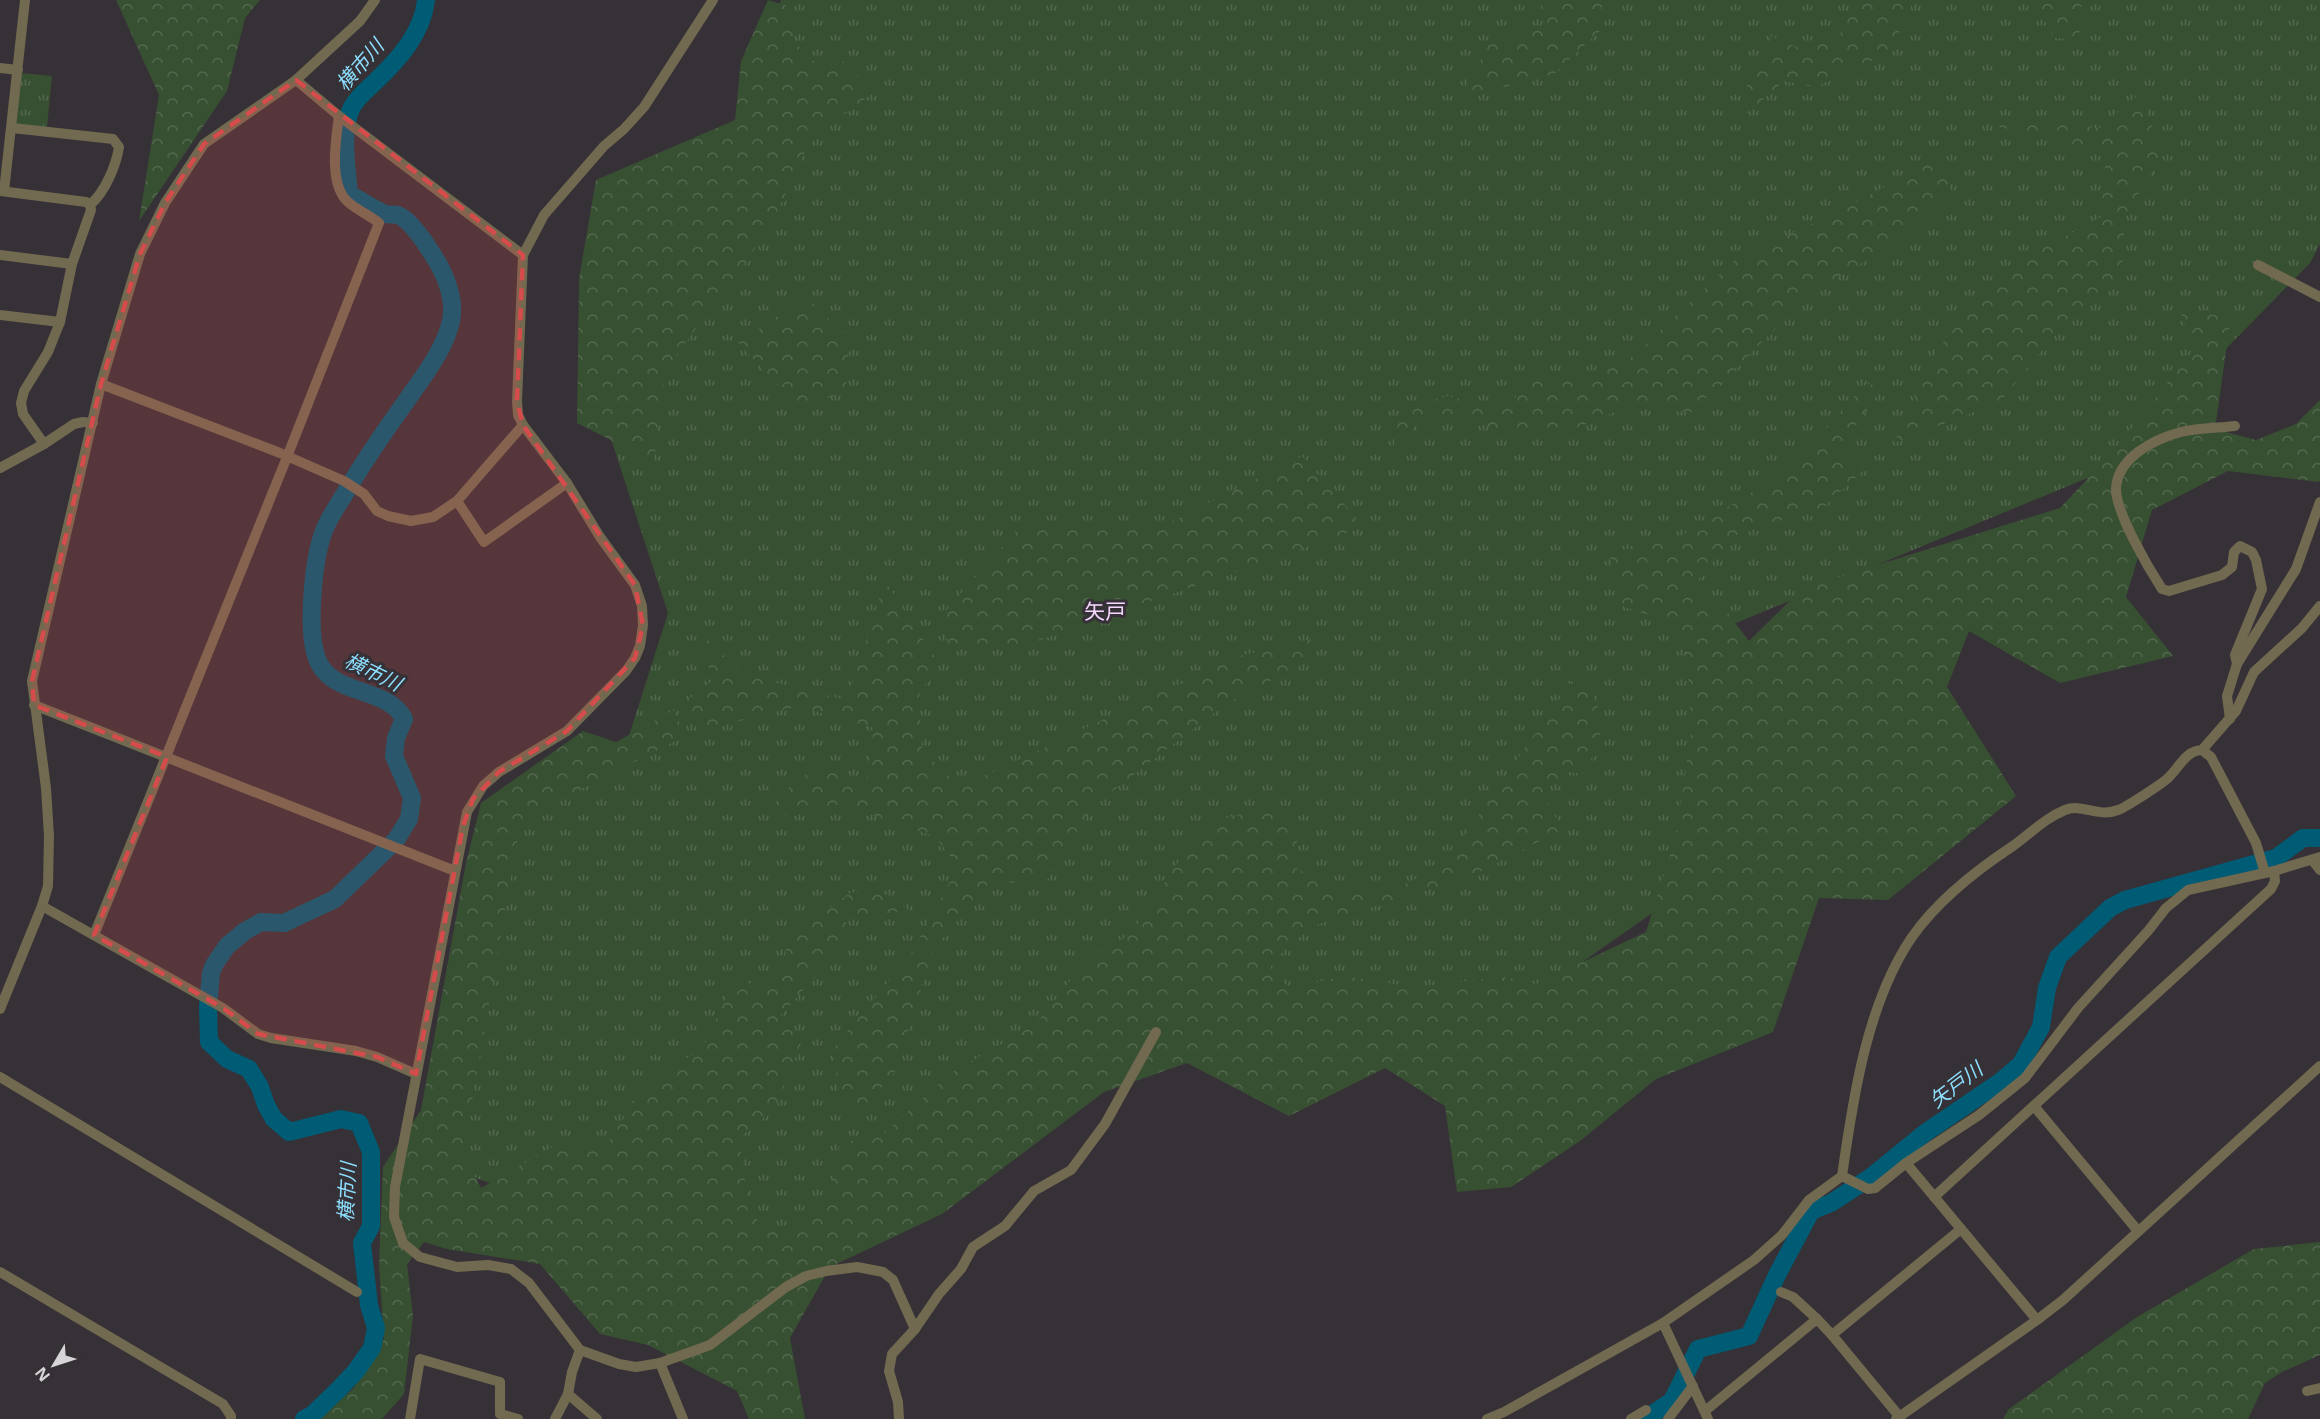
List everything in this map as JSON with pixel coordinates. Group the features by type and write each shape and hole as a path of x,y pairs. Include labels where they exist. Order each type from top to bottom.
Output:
{"street":[{"path":"25,0 12,128 2,191 86,202 90,205"},
{"path":"0,1009 48,886 49,836 46,788 32,681 101,384 141,254 165,203 204,144 296,80 360,21 375,0"},
{"path":"713,0 644,107 604,146 544,215 523,255 516,401 518,415 567,483 600,537 635,585 643,616 640,646 626,671 567,731 498,772 483,786 467,812 395,1187 394,1217 402,1242 420,1257 457,1267 488,1264 511,1269 529,1283 580,1350 619,1364 636,1367 660,1364 710,1345 786,1287 806,1276 826,1270 857,1267 883,1272 892,1280 915,1329"},
{"path":"0,68 18,70"},
{"path":"296,80 358,131 523,255"},
{"path":"94,935 379,223 348,202 337,183 335,152 339,116"},
{"path":"12,128 113,139 119,147 117,157 98,199 90,205"},
{"path":"44,444 23,414 21,403 24,391 48,352 60,322 72,264 91,210 90,205"},
{"path":"0,255 72,264"},
{"path":"2258,265 2320,297"},
{"path":"0,315 60,322"},
{"path":"101,384 344,481 364,494 378,511 388,516 411,521 433,517 457,501 523,425"},
{"path":"0,468 44,444 74,424 93,423"},
{"path":"2235,426 2182,432 2151,442 2129,460 2122,470 2116,490 2136,545 2162,589 2169,591 2222,575 2232,567 2236,548 2245,547 2252,552 2262,589 2237,646 2235,655 2237,664"},
{"path":"457,501 484,542 567,483"},
{"path":"2230,719 2227,696 2237,664 2296,569 2320,502"},
{"path":"2202,750 2236,711 2254,672 2302,628 2320,606"},
{"path":"34,705 455,871"},
{"path":"1487,1419 1504,1412 1663,1323 1754,1260 1782,1235 1809,1200 1842,1176 1859,1081 1874,1017 1892,974 1912,937 1943,900 1975,872 2037,826 2066,810 2078,807 2097,813 2119,810 2167,779 2195,750 2202,750 2211,757 2256,843 2259,855 2276,881 2271,889 1934,1197"},
{"path":"1842,1176 1868,1189 1875,1188 1906,1163 1979,1115 2025,1078 2078,1008 2173,902 2188,890 2270,872 2316,858 2320,870"},
{"path":"42,906 223,1008 258,1034 356,1051 377,1057 416,1074"},
{"path":"899,1419 898,1402 889,1371 892,1354 915,1329 939,1294 961,1269 973,1247 1005,1226 1034,1191 1071,1170 1105,1124 1156,1032"},
{"path":"1781,1292 1793,1297 1817,1318 1898,1418 2037,1320 2063,1299 2320,1066"},
{"path":"0,1077 357,1292"},
{"path":"2034,1106 2138,1231"},
{"path":"1906,1163 2037,1320"},
{"path":"1832,1335 1961,1229"},
{"path":"0,1272 223,1404 231,1419"},
{"path":"1663,1323 1707,1415 1817,1318"},
{"path":"555,1419 568,1394 572,1372 580,1350"},
{"path":"410,1419 420,1359 500,1382 500,1414 518,1419"},
{"path":"660,1364 683,1419"},
{"path":"1668,1419 1693,1386"},
{"path":"2307,1391 2320,1388"},
{"path":"568,1394 597,1419"},
{"path":"1631,1419 1646,1410"}],"highlighted area":[{"path":"296,80 523,255 517,401 523,425 635,585 643,625 635,658 567,731 499,772 473,799 463,826 416,1074 377,1057 258,1034 223,1008 94,935 167,757 34,705 32,681 101,384 140,254 165,203 204,144"}],"green space":[{"path":"116,0 260,0 245,18 227,91 139,221 159,95"},
{"path":"768,0 788,6 796,44 822,69 849,60 870,95 848,112 817,127 769,229 665,371 654,462 577,423 579,279 596,180 735,120 741,61"},
{"path":"781,0 2320,0 2320,244 2310,263 2107,470 1719,630 1695,883 1494,1024 1253,1004 741,1271 450,1169 513,814 622,758 668,613 609,433 725,211"},
{"path":"1540,0 1602,0 1602,29 1554,74 1459,99 1490,43 1544,25"},
{"path":"1857,0 1908,0 1911,7 1889,53 1815,87 1784,81 1747,113 1747,77 1771,54 1771,36 1801,49 1840,34"},
{"path":"2034,0 2092,0 2074,11 2085,22 2075,40 2054,38"},
{"path":"20,73 52,76 47,127 15,124"},
{"path":"2139,94 2163,154 2124,216 2121,275 2063,324 2000,402 1894,443 1929,365 1946,338 2001,271 2101,217 2106,153 1996,126 2041,121 2099,128"},
{"path":"1937,157 1952,192 1898,241 1809,295 1691,413 1637,403 1559,435 1495,428 1447,415 1421,419 1392,454 1400,410 1447,396 1503,409 1533,380 1576,379 1632,357 1736,259 1850,206"},
{"path":"806,297 850,339 845,392 800,408 738,343"},
{"path":"2181,313 2231,316 2215,429 2256,440 2296,424 2320,400 2319,482 2228,471 2152,510 2126,597 2173,656 2060,683 1969,631 1947,687 2016,796 1888,900 1819,898 1773,1032 1656,1079 1580,1141 1511,1187 1457,1192 1445,1106 1385,1068 1289,1116 1187,1063 1104,1092 942,1214 830,1267 790,1338 805,1419 749,1419 737,1391 648,1345 600,1334 540,1264 447,1249 424,1242 407,1264 413,1316 404,1394 382,1419 315,1419 353,1389 384,1339 379,1265 383,1167 421,1110 466,863 481,803 583,731 616,742 674,710 685,736 521,820 463,1153 481,1188 552,1147 608,1142 647,1082 702,1049 739,970 758,995 784,966 787,940 850,893 876,888 909,910 847,919 840,949 779,1017 803,1038 776,1107 739,1138 749,1208 763,1228 797,1227 830,1197 840,1143 882,1135 951,1073 1036,1024 1085,961 1131,934 1203,824 1264,808 1299,823 1294,867 1333,888 1394,889 1444,865 1582,666 1604,724 1586,774 1569,772 1544,790 1550,811 1565,828 1471,876 1312,926 1268,965 1289,988 1345,976 1413,987 1504,977 1536,984 1646,932 1677,832 1691,733 1687,655 1666,621 1622,606 1609,552 1672,541 1772,480 1811,443 1868,382 1880,391 1839,450 1865,469 1824,507 1736,535 1684,596 1722,606 1749,641 1803,588 2060,508 2112,453 2194,349"},
{"path":"1302,456 1364,527 1023,646 949,648 942,615 1025,521 1161,527"},
{"path":"885,581 938,662 919,696 922,751 961,787 1235,657 1311,639 1301,665 1227,703 1093,806 1048,879 987,885 934,949 894,1073 866,1106 841,1108 833,1049 911,954 958,867 936,837 841,804 778,816 782,793 816,767 866,783 874,728 798,706 697,732 689,699 713,680 694,626 743,675 847,700"},
{"path":"2320,1242 2320,1355 2282,1372 2265,1383 2248,1419 2003,1419 2009,1409 2137,1317 2254,1249"}],"waterway":[{"name":"横市川","path":"304,1419 312,1415 338,1390 356,1371 372,1348 376,1328 369,1305 362,1243 371,1226 371,1152 359,1123 341,1119 289,1132 274,1119 249,1069 227,1059 209,1042 208,1007 211,973 227,946 245,931 261,922 284,923 335,899 396,840 409,819 412,798 394,756 396,738 404,719 396,708 385,701 333,679 323,669 316,656 313,643 312,610 318,554 321,538 328,522 367,458 433,362 444,342 451,321 452,303 448,285 428,248 403,218 398,215 385,214 349,194 346,162 346,126 352,107 409,44 420,23 426,0"},
{"name":"矢戸川","path":"1645,1419 1672,1401 1698,1349 1749,1336 1777,1275 1811,1211 1831,1203 1871,1177 1925,1133 2000,1082 2021,1064 2041,1027 2047,988 2058,957 2110,908 2125,900 2276,858 2303,838 2320,838"}],"district":[{"name":"矢戸","path":"1105,612"}]}
